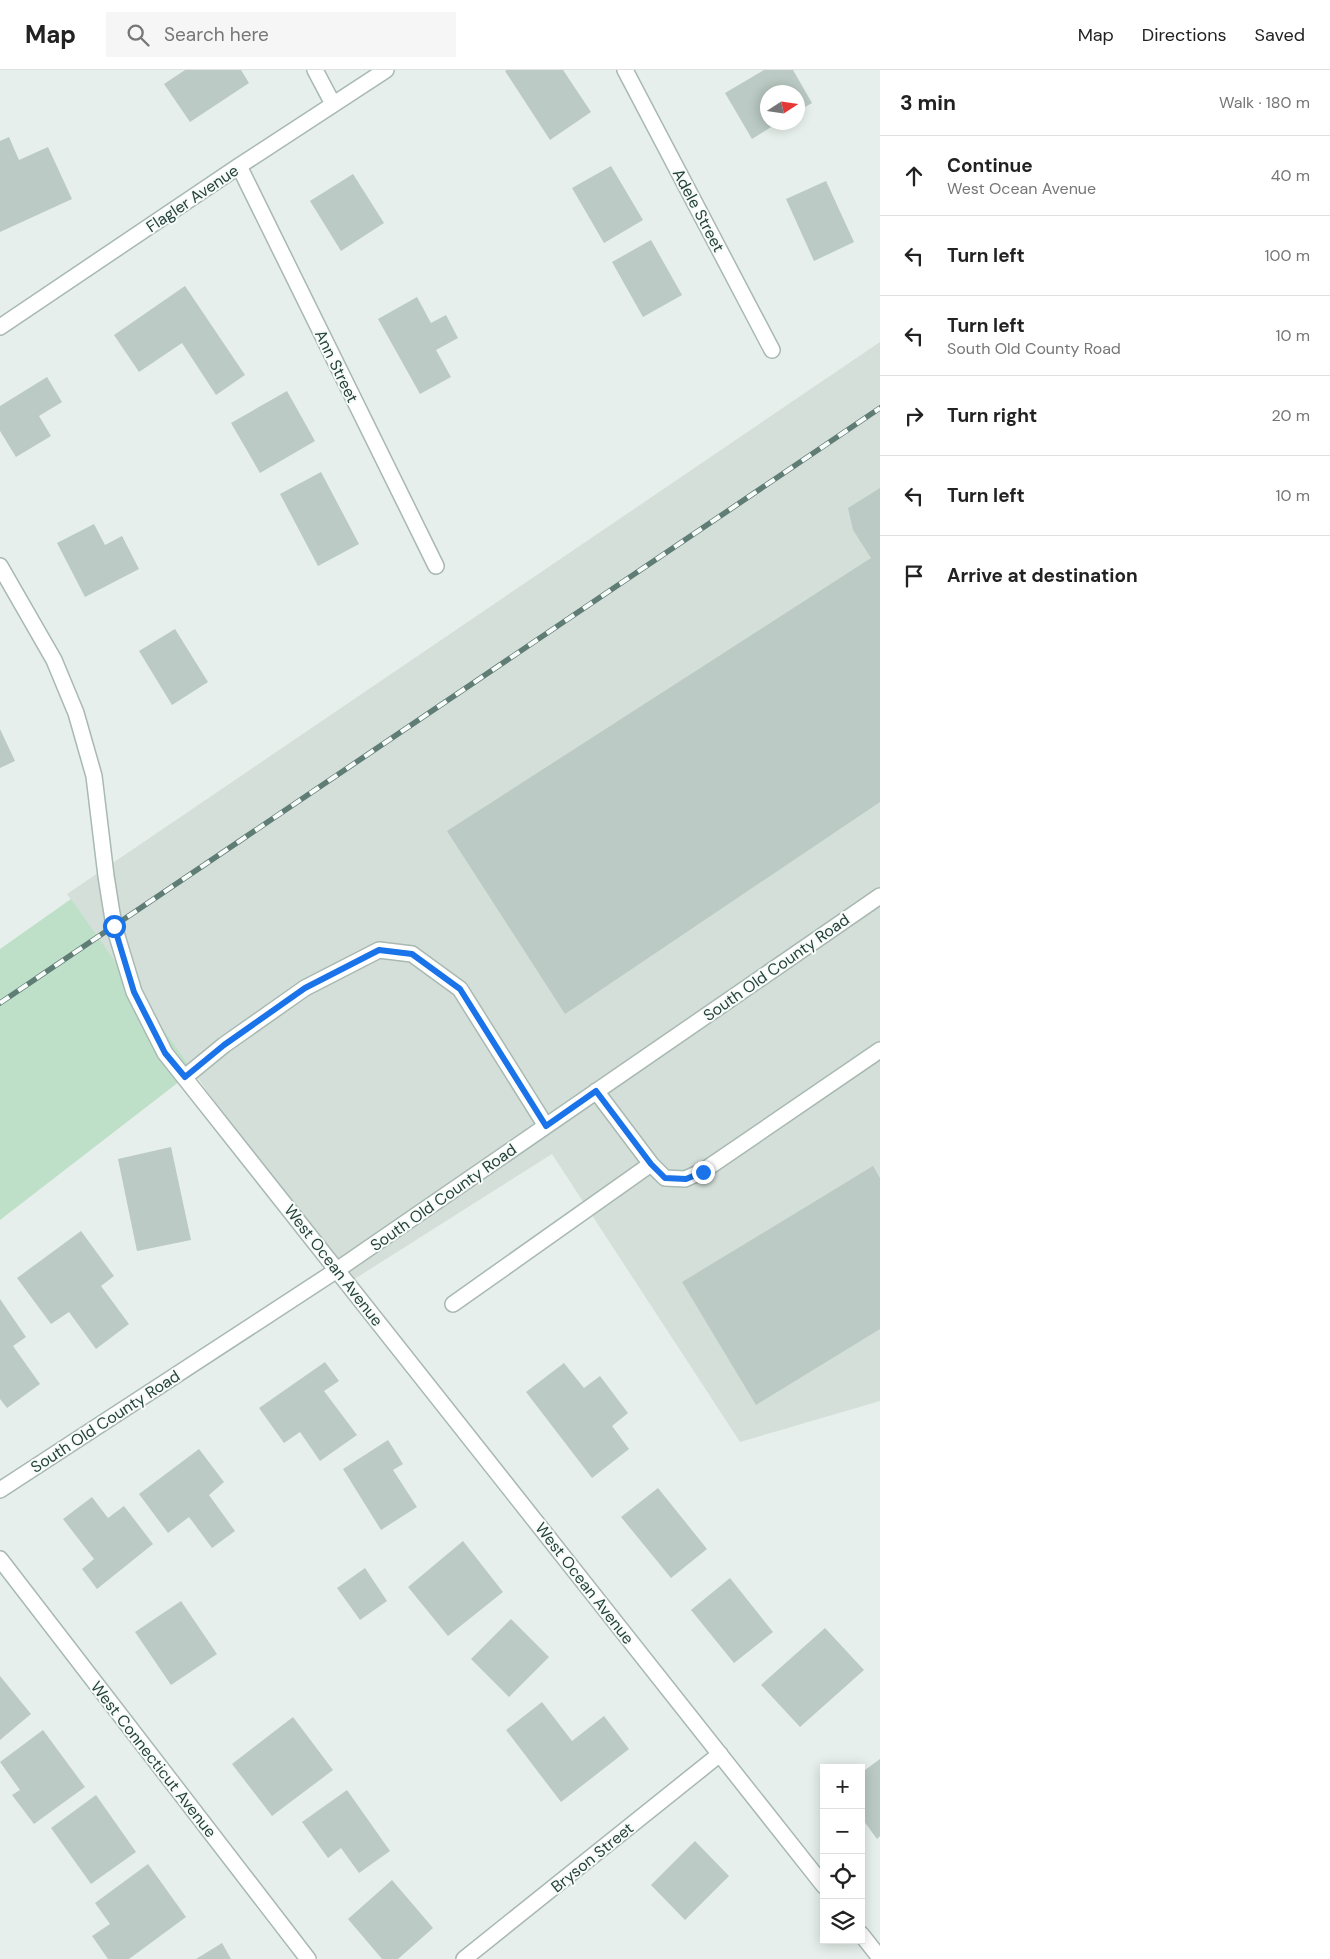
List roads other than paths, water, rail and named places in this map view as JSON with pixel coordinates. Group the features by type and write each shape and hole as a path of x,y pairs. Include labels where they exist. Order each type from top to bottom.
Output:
{"street":[{"path":"315,70 333,104"},
{"name":"Flagler Avenue","path":"0,328 238,166 386,70"},
{"name":"Adele Street","path":"626,70 772,350"},
{"name":"Ann Street","path":"238,166 436,566"},
{"name":"West Ocean Avenue","path":"0,566 54,660 76,713 94,776 114,926 134,992 165,1053 820,1881"},
{"name":"South Old County Road","path":"0,1490 337,1270 880,896"},
{"path":"185,1077 224,1045 305,988 379,950 412,954 460,989 546,1126"},
{"path":"596,1091 651,1164 665,1178 686,1179 703,1172 880,1050"},
{"path":"453,1304 651,1164"},
{"name":"West Connecticut Avenue","path":"0,1559 308,1959"},
{"name":"Bryson Street","path":"464,1959 720,1754"},
{"path":"865,1939 880,1958"}],"railway":[{"path":"0,1003 880,408"}]}
